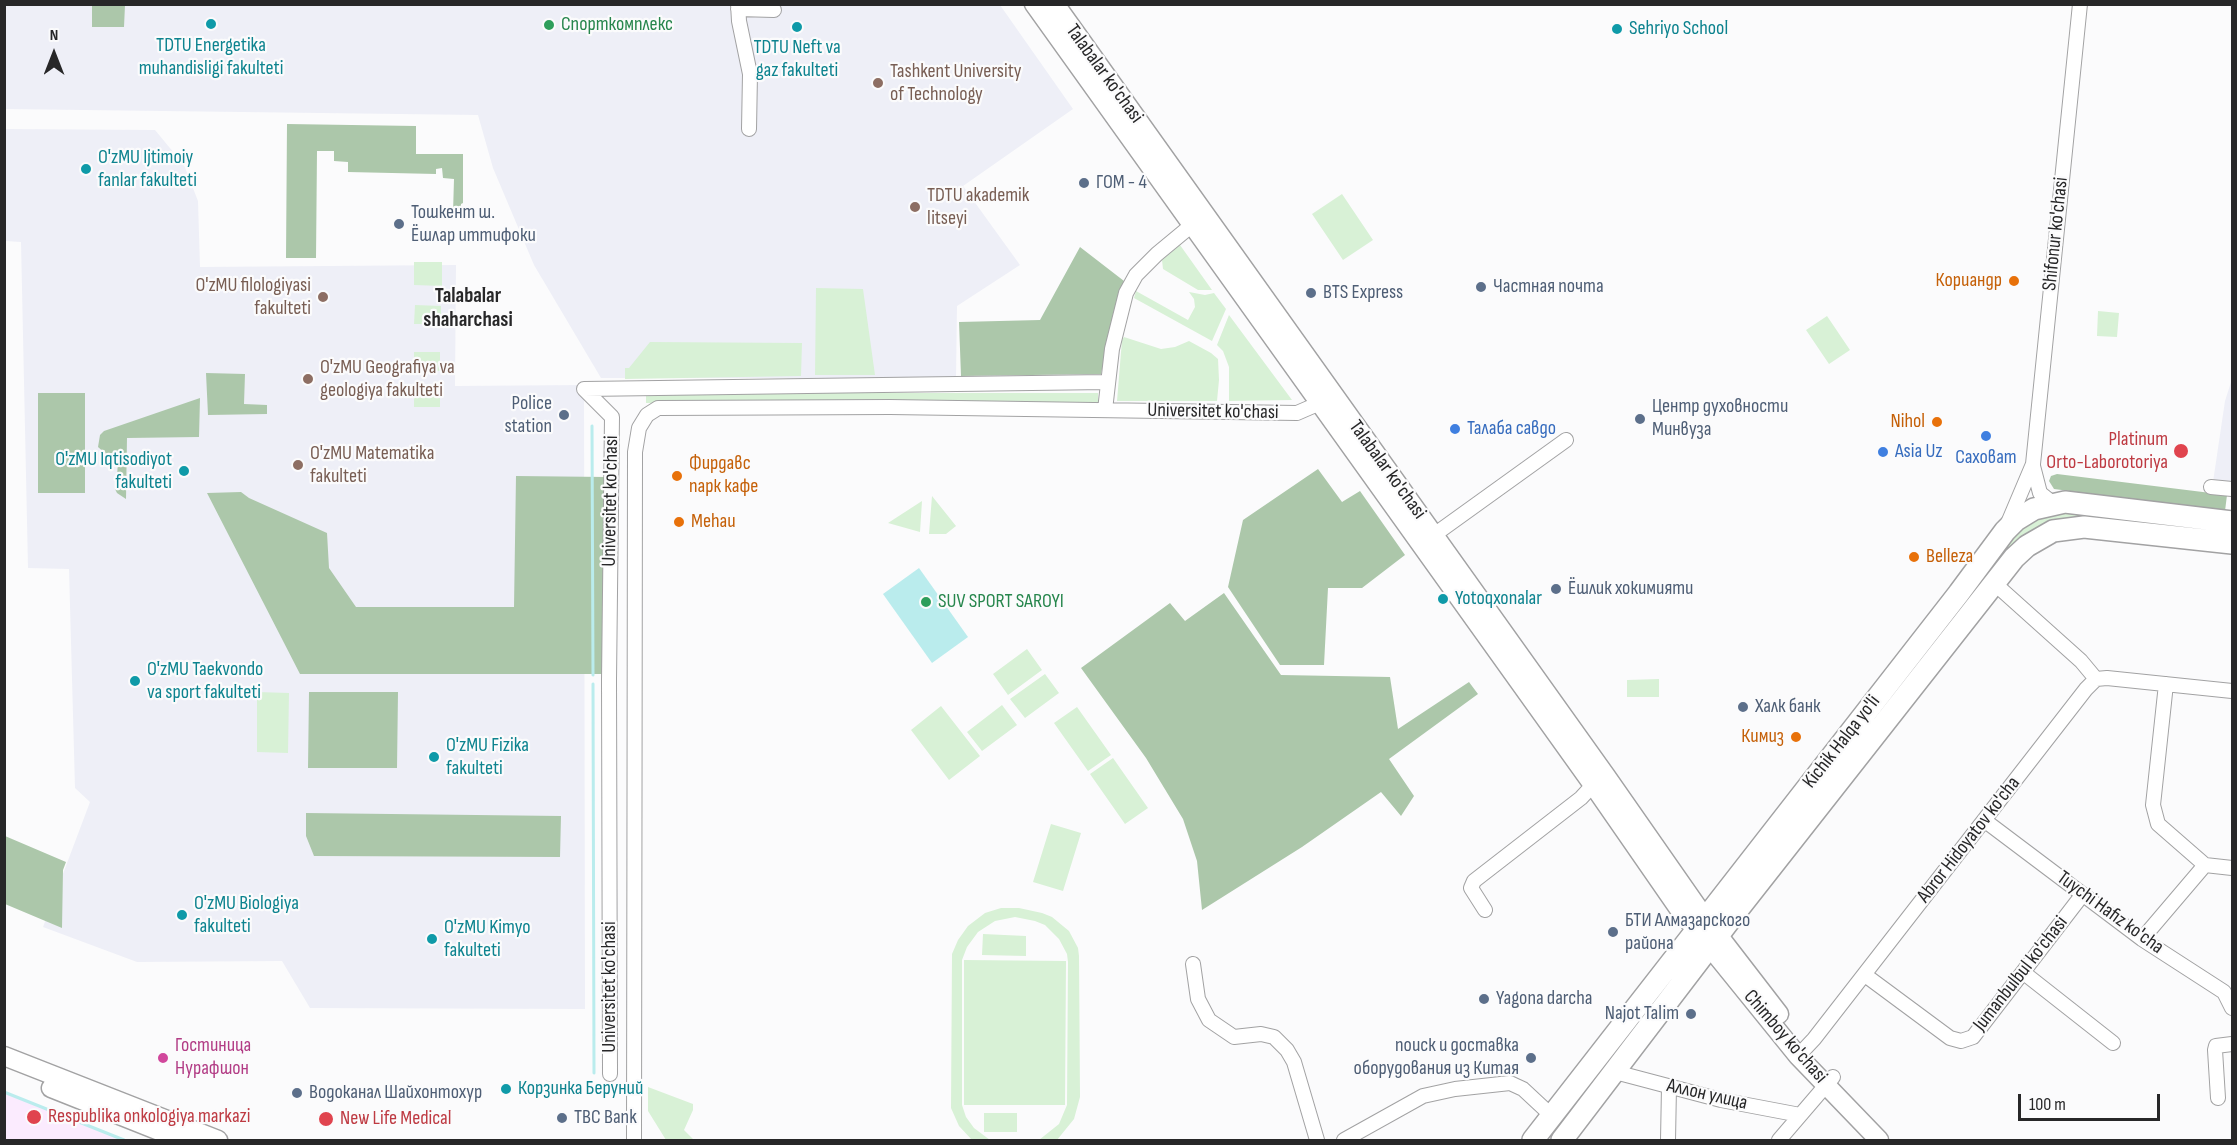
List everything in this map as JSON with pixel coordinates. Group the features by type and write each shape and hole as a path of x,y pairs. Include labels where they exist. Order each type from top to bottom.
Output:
{"highway":[{"name":"Kichik Halqa yo'li","path":"1533,1140 2005,531 2030,511 2057,503 2106,506 2232,522"},
{"name":"Kichik Halqa yo'li","path":"1562,1140 1994,583 2014,558 2033,541 2046,534 2067,528 2100,528 2232,543"},
{"path":"1909,657 1926,670"}],"main road":[{"name":"Talabalar ko'chasi","path":"1034,4 1120,111 1714,942"},
{"name":"Talabalar ko'chasi","path":"1054,4 1192,225 1434,535 1508,653"},
{"name":"Chimboy ko'chasi","path":"1714,942 1802,1052 1890,1140"},
{"path":"4,1056 218,1140"},
{"path":"4,1069 182,1140"},
{"name":"Chimboy ko'chasi","path":"1830,1081 1879,1140"}],"street":[{"name":"Shifonur ko'chasi","path":"2005,531 2033,464 2080,4"},
{"path":"749,129 750,74 738,7 774,10"},
{"path":"1105,410 1106,382 1126,293 1136,275 1156,254 1192,225"},
{"name":"Universitet ko'chasi","path":"610,1074 609,680 612,417 584,389 1106,382"},
{"name":"Universitet ko'chasi","path":"633,1140 635,452 642,420 658,408 890,407 1297,413 1327,400"},
{"path":"1434,535 1566,440"},
{"name":"Shifonur ko'chasi","path":"2033,464 2040,494 2057,503"},
{"path":"2211,487 2232,489"},
{"path":"1994,583 2081,661 2097,679 2107,678 2232,691"},
{"name":"Abror Hidoyatov ko'cha","path":"1802,1052 1865,975 2086,689 2097,679"},
{"path":"2166,684 2153,806 2158,824 2205,865 2232,868"},
{"path":"1485,910 1471,888 1474,881 1600,781"},
{"name":"Tuychi Hafiz ko'cha","path":"1984,820 2142,939 2224,992 2232,1008"},
{"path":"2142,939 2205,865"},
{"name":"Jumanbulbul ko'chasi","path":"1865,975 1950,1038 1961,1041 1973,1037 2083,894"},
{"path":"1193,964 1198,999 1209,1020 1234,1037 1262,1034 1274,1037 1287,1050 1294,1062 1317,1140"},
{"path":"2024,973 2113,1043"},
{"path":"2218,1098 2216,1046 2232,1044"},
{"name":"Аллон улица","path":"1615,1072 1721,1100 1800,1114"},
{"path":"1779,1140 1830,1081"},
{"path":"1344,1140 1423,1096 1455,1089 1510,1083 1523,1089 1552,1116"},
{"path":"1668,1140 1669,1086"},
{"name":"Universitet ko'chasi","path":"627,1140 633,1126"}],"shaded area":[{"path":"5,4 1000,5 1073,109 963,186 1020,265 957,306 956,378 601,378 534,265 493,168 478,115 5,109"},
{"path":"5,129 155,130 184,165 198,201 200,267 456,265 455,386 584,385 585,1009 310,1008 282,961 137,962 43,927 90,802 75,788 69,569 28,568 21,242 5,241"},
{"path":"2232,379 2232,483 2213,482 2225,401"},
{"name":"Respublika onkologiya markazi","path":"5,1093 122,1140 5,1140"}],"green space":[{"path":"92,5 125,5 124,27 92,27"},
{"path":"287,124 416,126 416,154 463,154 461,212 453,213 454,179 443,178 442,168 436,169 436,174 348,172 348,162 334,161 334,151 317,151 316,258 286,258"},
{"path":"1342,194 1373,240 1343,260 1312,214"},
{"path":"1180,245 1212,290 1198,290 1163,269 1162,260"},
{"path":"1080,247 1124,281 1113,314 1101,374 961,376 959,322 1040,320"},
{"path":"414,262 442,262 442,286 414,285"},
{"path":"816,288 863,289 875,375 815,375"},
{"path":"1136,291 1188,320 1195,307 1194,299 1189,292 1205,295 1214,293 1226,309 1212,341 1134,298"},
{"path":"415,305 441,306 441,324 414,324"},
{"path":"2098,311 2119,313 2117,337 2097,336"},
{"path":"1229,315 1292,400 1229,401 1229,367 1223,351 1217,345"},
{"path":"1827,316 1850,350 1829,364 1806,330"},
{"path":"1124,337 1161,349 1175,347 1189,341 1211,353 1218,359 1217,401 1117,401"},
{"path":"650,342 802,343 801,376 625,379 625,368 629,368"},
{"path":"414,352 440,352 440,371 414,371"},
{"path":"206,373 245,374 244,404 267,405 267,414 208,415"},
{"path":"414,388 440,388 440,407 414,407"},
{"path":"38,393 85,393 85,493 38,493"},
{"path":"646,393 1098,393 1098,403 646,403"},
{"path":"200,398 199,437 127,438 126,499 117,493 115,489 118,457 116,454 106,454 98,447 100,435 104,431"},
{"path":"1318,469 1342,502 1360,491 1405,555 1362,588 1328,588 1324,665 1280,665 1228,587 1243,520"},
{"path":"2057,474 2227,495 2225,511 2054,489 2049,481 2051,476"},
{"path":"516,476 607,477 605,674 300,674 207,493 241,492 249,498 327,533 329,568 356,607 514,607"},
{"path":"932,496 956,526 946,534 929,534"},
{"path":"922,501 920,532 888,523"},
{"path":"2053,510 2232,526 2232,535 2074,518 2048,523 2024,536 1928,652 1924,652 2001,549 2024,524"},
{"path":"1224,593 1281,675 1390,677 1398,729 1469,682 1478,694 1389,759 1414,796 1401,816 1381,792 1302,847 1202,910 1197,861 1183,819 1146,758 1081,668 1170,603 1185,621"},
{"path":"1027,649 1042,670 1008,695 993,674"},
{"path":"1045,674 1059,693 1025,718 1010,699"},
{"path":"1659,679 1659,697 1627,697 1627,680"},
{"path":"257,692 289,693 288,753 257,752"},
{"path":"309,692 398,692 397,768 308,768"},
{"path":"1002,705 1017,725 982,751 967,732"},
{"path":"941,706 980,756 949,780 911,730"},
{"path":"1077,707 1111,755 1088,771 1054,723"},
{"path":"1113,758 1148,808 1125,824 1090,774"},
{"path":"306,813 561,816 560,857 314,856 306,836"},
{"path":"1051,824 1081,833 1063,891 1033,882"},
{"path":"5,836 66,862 63,870 62,928 5,904"},
{"path":"1001,908 1019,908 1052,917 1069,931 1078,948 1080,1097 1074,1119 1057,1140 1039,1140 1059,1124 1067,1105 1068,962 1067,954 1059,939 1045,925 1035,921 1015,917 995,921 978,932 967,947 962,960 962,1105 966,1117 974,1128 990,1140 972,1140 959,1126 951,1108 952,954 968,926 985,913"},
{"path":"983,934 1026,936 1026,956 982,955"},
{"path":"964,960 1066,961 1065,1105 964,1105"},
{"path":"648,1087 693,1104 693,1110 684,1130 694,1140 666,1140 648,1111"},
{"path":"984,1113 1017,1113 1017,1132 984,1132"}],"water":[{"path":"919,568 968,637 932,663 883,594"}],"waterway":[{"path":"592,426 593,675"},
{"path":"593,684 594,1073"},
{"path":"4,1092 124,1140"}],"place":[{"name":"TDTU Energetika muhandisligi fakulteti","path":"211,24"},
{"name":"Спорткомплекс","path":"549,25"},
{"name":"TDTU Neft va gaz fakulteti","path":"797,27"},
{"name":"Sehriyo School","path":"1617,29"},
{"name":"Tashkent University of Technology","path":"878,83"},
{"name":"O'zMU Ijtimoiy fanlar fakulteti","path":"86,169"},
{"name":"ГОМ - 4","path":"1084,183"},
{"name":"TDTU akademik litseyi","path":"915,207"},
{"name":"Тошкент ш. Ёшлар иттифоки","path":"399,224"},
{"name":"Кориандр","path":"2014,281"},
{"name":"Частная почта","path":"1481,287"},
{"name":"BTS Express","path":"1311,293"},
{"name":"O'zMU filologiyasi fakulteti","path":"323,297"},
{"name":"O'zMU Geografiya va geologiya fakulteti","path":"308,379"},
{"name":"Police station","path":"564,415"},
{"name":"Центр духовности Минвуза","path":"1640,419"},
{"name":"Nihol","path":"1937,422"},
{"name":"Талаба савдо","path":"1455,429"},
{"name":"Саховат","path":"1986,436"},
{"name":"Platinum Orto-Laborotoriya","path":"2181,451"},
{"name":"Asia Uz","path":"1883,452"},
{"name":"O'zMU Matematika fakulteti","path":"298,465"},
{"name":"O'zMU Iqtisodiyot fakulteti","path":"184,471"},
{"name":"Фирдавс парк кафе","path":"677,476"},
{"name":"Mehau","path":"679,522"},
{"name":"Belleza","path":"1914,557"},
{"name":"Ёшлик хокимияти","path":"1556,589"},
{"name":"Yotoqxonalar","path":"1443,599"},
{"name":"SUV SPORT SAROYI","path":"926,602"},
{"name":"O'zMU Taekvondo va sport fakulteti","path":"135,681"},
{"name":"Халк банк","path":"1743,707"},
{"name":"Кимиз","path":"1796,737"},
{"name":"O'zMU Fizika fakulteti","path":"434,757"},
{"name":"O'zMU Biologiya fakulteti","path":"182,915"},
{"name":"БТИ Алмазарского района","path":"1613,932"},
{"name":"O'zMU Kimyo fakulteti","path":"432,939"},
{"name":"Yagona darcha","path":"1484,999"},
{"name":"Najot Talim","path":"1691,1014"},
{"name":"Гостиница Нурафшон","path":"163,1058"},
{"name":"поиск и доставка оборудования из Китая","path":"1531,1058"},
{"name":"Корзинка Беруний","path":"506,1089"},
{"name":"Водоканал Шайхонтохур","path":"297,1093"},
{"name":"Respublika onkologiya markazi","path":"34,1117"},
{"name":"TBC Bank","path":"562,1118"},
{"name":"New Life Medical","path":"326,1119"}],"district":[{"name":"Talabalar shaharchasi","path":"468,309"}]}
